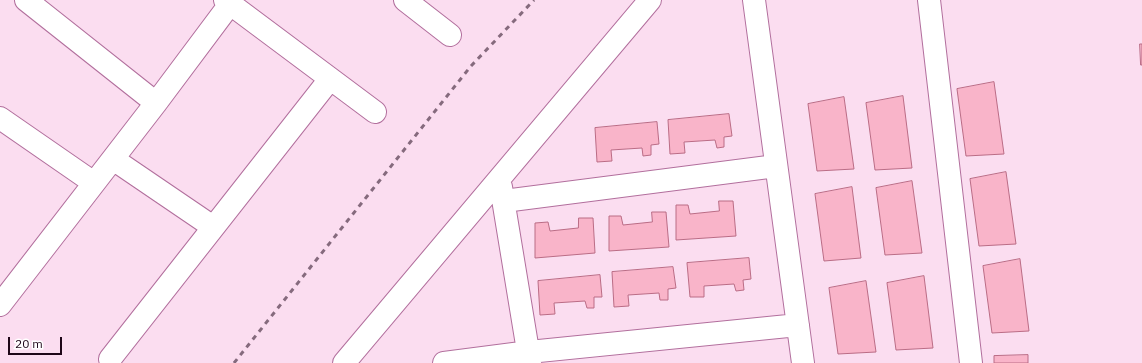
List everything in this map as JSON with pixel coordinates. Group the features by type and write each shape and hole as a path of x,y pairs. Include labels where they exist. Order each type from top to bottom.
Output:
{"street":[{"path":"26,0 156,103"},
{"path":"404,0 450,35"},
{"path":"344,363 650,0"},
{"path":"754,0 803,363"},
{"path":"929,0 971,363"},
{"path":"0,305 156,103 228,2 375,112"},
{"path":"110,359 330,79"},
{"path":"0,118 94,183"},
{"path":"113,159 213,227"},
{"path":"504,201 776,166"},
{"path":"500,178 530,357"},
{"path":"444,363 530,357 798,325"}],"building":[{"path":"1140,44 1142,44 1142,65 1141,65"},
{"path":"994,82 1004,154 966,156 957,89"},
{"path":"903,96 912,168 875,170 866,103"},
{"path":"844,97 854,169 817,171 808,104"},
{"path":"729,114 732,136 724,137 724,147 717,148 715,140 684,142 685,153 670,154 668,120"},
{"path":"657,122 659,144 651,145 651,155 643,156 642,148 611,150 612,161 597,162 595,128"},
{"path":"1006,172 1016,244 979,246 970,179"},
{"path":"912,181 922,253 885,255 876,188"},
{"path":"852,187 861,258 824,261 815,194"},
{"path":"719,201 733,201 736,236 676,240 676,205 688,205 690,214 719,211"},
{"path":"652,212 666,212 669,247 609,251 609,216 621,216 623,225 652,222"},
{"path":"579,218 593,218 595,253 535,258 535,223 548,222 550,231 578,228"},
{"path":"749,258 751,279 743,280 744,290 736,291 734,284 704,286 704,297 690,297 687,263"},
{"path":"1020,259 1029,331 992,333 983,266"},
{"path":"673,267 676,288 668,289 668,300 660,300 659,293 628,295 629,306 614,307 612,272"},
{"path":"600,275 602,297 594,297 594,308 587,308 585,301 554,303 555,314 540,315 538,281"},
{"path":"924,276 933,348 896,350 887,283"},
{"path":"866,281 876,352 838,354 829,288"},
{"path":"1028,355 1028,363 994,363 994,356"}],"railway":[{"path":"234,363 471,66 534,0"}]}
